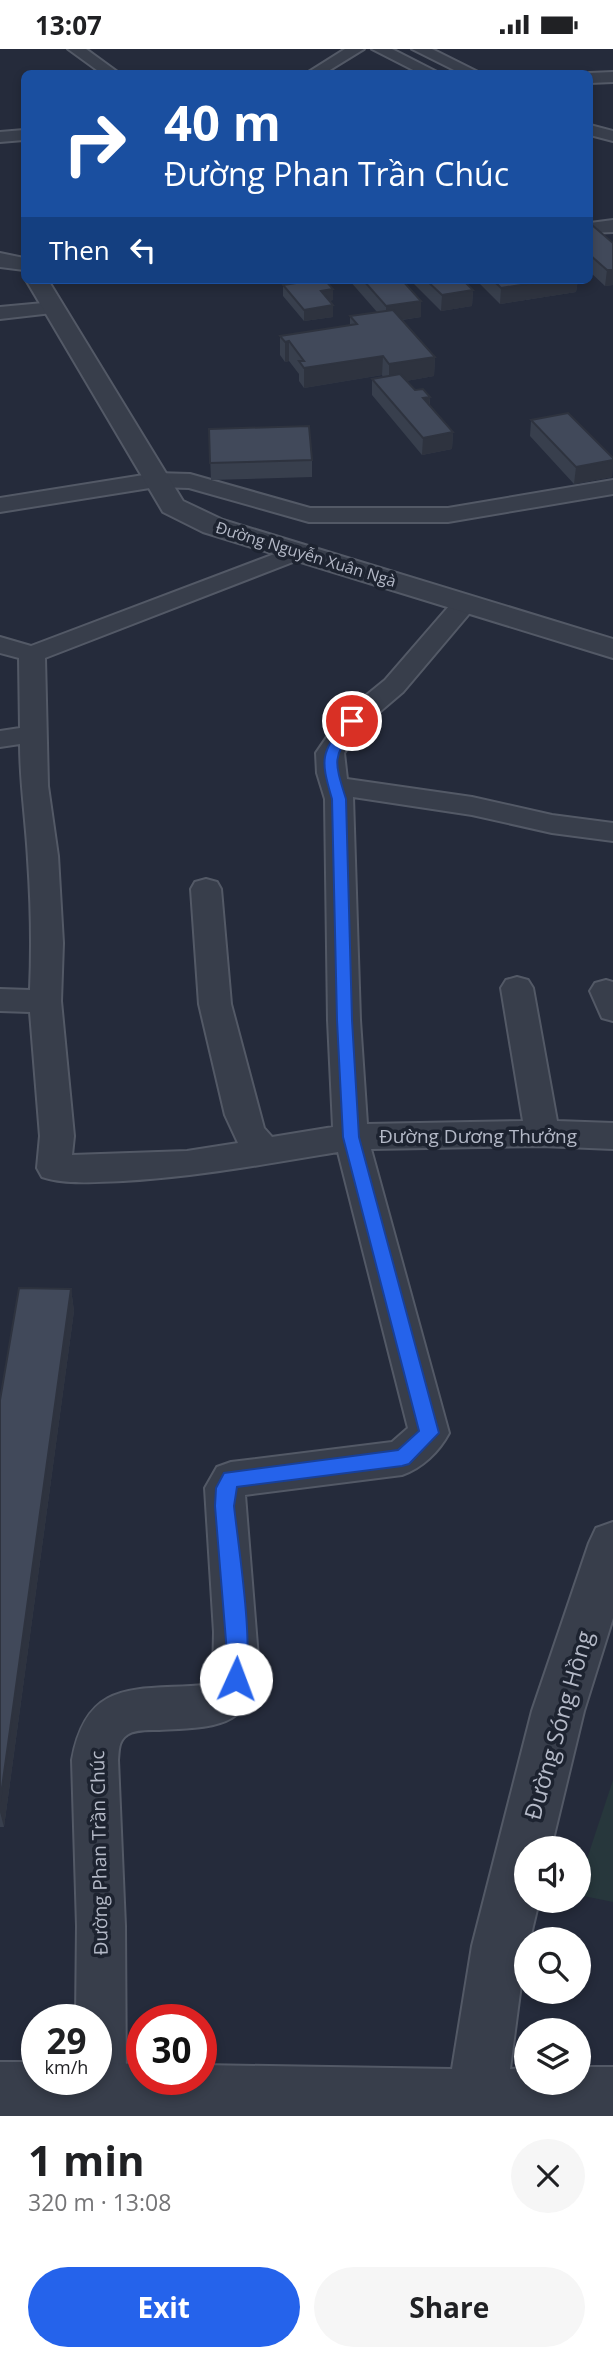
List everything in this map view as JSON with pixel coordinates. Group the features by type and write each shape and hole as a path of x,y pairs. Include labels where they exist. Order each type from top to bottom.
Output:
{"street":[{"path":"76,49 107,70"},
{"path":"320,70 356,49"},
{"path":"380,49 425,70"},
{"path":"419,49 465,70"},
{"path":"593,78 613,76"},
{"path":"593,117 613,122"},
{"path":"593,131 613,136"},
{"path":"0,137 21,135"},
{"path":"593,228 613,226"},
{"path":"0,260 21,264"},
{"name":"Đường Nguyễn Xuân Ngà","path":"39,284 173,506 213,526 613,649"},
{"path":"0,313 54,308"},
{"path":"0,505 156,480 190,481 309,515 448,515 613,487"},
{"path":"0,645 32,655 298,552"},
{"name":"Đường Phan Trần Chúc","path":"101,2004 96,1760 99,1735 107,1723 121,1714 204,1706 222,1701 230,1693 236,1679 237,1653 225,1506 226,1488 231,1479 402,1458 429,1433 351,1137 344,1020 339,799 331,773 330,753 352,721 394,686 465,603"},
{"path":"0,1000 45,1001 48,943 43,856 34,786 32,655"},
{"path":"0,739 33,734"},
{"path":"335,786 472,806 552,824 613,832"},
{"path":"206,889 215,1004 242,1115 250,1134 264,1151"},
{"path":"517,988 542,1133"},
{"name":"Đường Dương Thưởng","path":"45,1001 57,1136 54,1168 94,1169 187,1164 351,1137 542,1133 613,1136"},
{"name":"Đường Sóng Hồng","path":"476,2108 500,1946 558,1711 613,1543"},
{"path":"0,2091 21,2091"},
{"path":"112,2093 476,2108 613,2096"}],"shaded area":[{"path":"613,1780 613,1902 591,1897 591,1847"}],"building":[{"path":"593,226 613,243 613,270 607,270 593,258"},
{"path":"329,284 333,289 321,291 333,305 304,310 283,285"},
{"path":"367,284 406,284 421,301 386,306"},
{"path":"430,284 467,284 473,290 442,295"},
{"path":"497,284 527,284 501,288"},
{"path":"393,310 435,357 389,364 383,356 304,368 299,361 304,361 289,341 285,342 280,336 357,324 350,316"},
{"path":"400,374 415,390 423,389 430,397 423,398 453,432 423,438 372,379"},
{"path":"568,413 613,460 576,467 531,420"},
{"path":"309,426 312,460 210,463 209,429"},
{"path":"19,1288 71,1289 0,1802 0,1400"}],"route":[{"path":"236,1679 237,1653 225,1506 226,1488 231,1479 402,1458 429,1433 351,1137 344,1020 339,799 331,773 330,753 352,721"}]}
